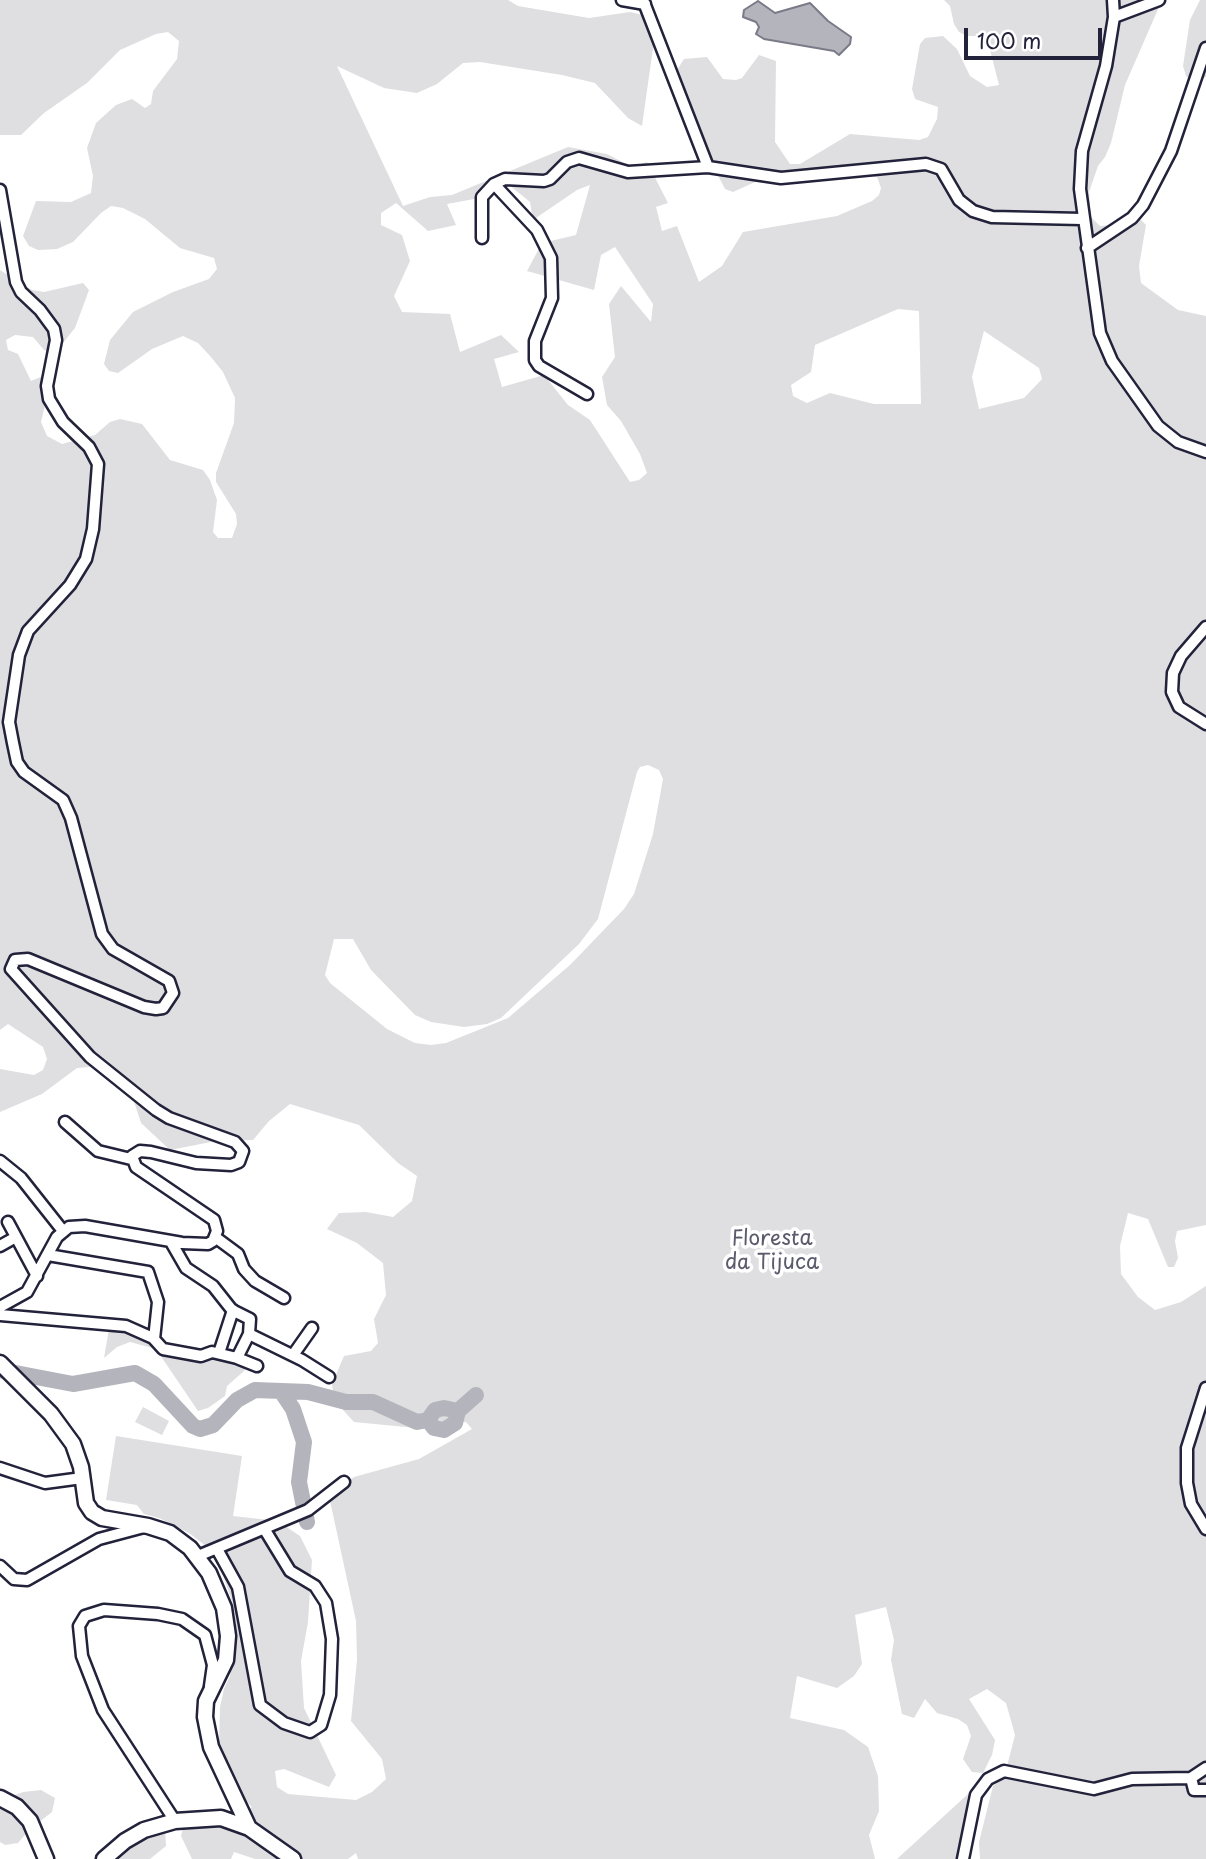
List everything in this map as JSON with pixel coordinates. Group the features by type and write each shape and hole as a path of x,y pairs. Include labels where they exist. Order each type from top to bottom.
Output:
{"main road":[{"path":"0,1363 64,1429 78,1457 86,1503 95,1515 170,1533 198,1556 219,1594 228,1636 226,1660 209,1693 205,1717 217,1764 249,1828"},
{"path":"0,1798 17,1807 30,1821 46,1859"},
{"path":"226,1820 240,1812"},
{"path":"104,1859 125,1841 144,1830 176,1821 226,1820 249,1828 293,1859"}],"street":[{"path":"622,0 644,2 708,167"},
{"path":"1113,0 1114,17 1106,66 1082,151 1082,219 1100,333 1112,361 1158,426 1178,442 1206,452"},
{"path":"1114,17 1158,0"},
{"path":"1087,248 1132,218 1143,205 1171,151 1206,48"},
{"path":"481,238 482,197 494,184 505,179 550,179 566,162 579,158 628,172 708,167 781,178 926,164 941,169 959,200 973,211 992,216 1082,219"},
{"path":"494,184 537,230 551,258 552,298 535,341 535,360 539,366 587,394"},
{"path":"0,190 16,282 21,292 40,310 54,330 55,340 47,386 49,399 63,422 89,447 97,464 93,529 86,559 69,585 28,631 19,655 9,722 18,762 24,772 63,800 71,818 102,934 120,955 169,981 173,993 163,1007 156,1009 144,1007 29,959 15,960 11,969 90,1057 156,1110 235,1142 243,1151 239,1162 230,1165 196,1163 140,1151 131,1159"},
{"path":"1206,627 1181,656 1173,674 1172,692 1179,707 1206,724"},
{"path":"1,1307 27,1292 62,1231 85,1226 171,1242 208,1244 215,1237 217,1229 214,1220 136,1167 131,1159 98,1151 65,1122"},
{"path":"0,1161 21,1178 62,1231"},
{"path":"8,1222 37,1276"},
{"path":"0,1246 16,1237"},
{"path":"215,1237 238,1254 244,1269 255,1281 284,1298"},
{"path":"171,1242 182,1265 213,1286 233,1310 251,1321 249,1334 237,1358"},
{"path":"48,1255 148,1272 158,1301 154,1339"},
{"path":"1,1307 126,1326 154,1339 163,1349 201,1356 219,1353 257,1366"},
{"path":"219,1353 233,1310"},
{"path":"293,1355 312,1328"},
{"path":"249,1334 293,1355 329,1377"},
{"path":"1206,1388 1187,1448 1191,1504 1206,1528"},
{"path":"0,1468 45,1483 82,1478"},
{"path":"198,1556 308,1510 344,1482"},
{"path":"0,1566 14,1579 27,1580 99,1539 148,1526"},
{"path":"218,1549 238,1587 260,1705 284,1724 310,1732 321,1725 330,1695 332,1639 326,1603 315,1586 290,1571 265,1530"},
{"path":"176,1821 103,1710 79,1641 79,1626 85,1616 94,1612 115,1610 182,1619 205,1635 213,1665 209,1693"},
{"path":"963,1859 976,1795 988,1779 1004,1771 1094,1788 1132,1779 1191,1778 1206,1768"},
{"path":"1191,1778 1194,1790 1206,1790"}],"green space":[{"name":"Floresta da Tijuca","path":"0,0 508,0 518,6 589,18 630,12 647,16 655,34 642,126 628,118 595,83 562,75 480,62 463,63 437,84 417,93 384,88 337,66 403,206 430,197 452,195 568,147 607,154 632,167 647,162 668,203 656,207 662,231 677,226 699,282 722,266 743,232 837,216 872,201 879,195 881,188 877,177 860,174 785,184 755,182 733,192 725,189 704,148 675,73 684,59 707,57 723,79 736,80 742,78 759,55 776,61 775,142 790,164 800,164 850,134 919,140 928,137 937,119 938,107 915,99 912,89 920,44 925,38 943,36 957,49 970,76 987,87 999,85 988,42 978,36 967,36 959,32 954,24 950,6 944,0 1162,0 1125,85 1111,143 1098,166 1089,192 1091,217 1100,226 1115,225 1138,217 1146,225 1139,266 1141,283 1178,310 1206,316 1206,1225 1177,1231 1175,1241 1178,1258 1174,1267 1168,1267 1148,1219 1128,1213 1120,1246 1121,1274 1138,1297 1155,1310 1181,1302 1206,1286 1206,1859 980,1859 979,1842 993,1786 1004,1778 1015,1735 1006,1703 987,1689 969,1699 995,1740 992,1755 983,1773 972,1772 963,1759 971,1736 967,1725 958,1719 937,1713 925,1699 914,1718 902,1714 891,1660 894,1640 886,1607 855,1615 862,1664 854,1676 837,1688 797,1676 790,1718 844,1730 868,1747 878,1776 879,1811 869,1835 875,1859 358,1859 356,1853 348,1859 255,1859 234,1852 231,1859 192,1859 181,1836 185,1821 238,1816 252,1807 238,1793 219,1743 220,1707 230,1676 236,1625 233,1604 215,1553 189,1533 159,1518 144,1514 137,1505 106,1500 116,1436 242,1456 233,1516 269,1520 300,1536 312,1560 308,1622 301,1661 304,1708 336,1775 329,1787 284,1769 275,1771 277,1787 288,1794 356,1800 372,1792 386,1779 382,1759 351,1721 357,1660 356,1621 329,1496 354,1477 419,1459 472,1429 466,1422 416,1428 354,1422 334,1400 332,1384 344,1356 371,1351 378,1343 374,1319 386,1295 383,1263 357,1243 327,1229 339,1213 366,1212 393,1217 412,1201 417,1176 398,1163 359,1125 290,1104 269,1121 253,1140 216,1141 170,1150 141,1123 129,1086 101,1066 77,1068 42,1094 0,1112 0,1069 34,1075 43,1070 47,1059 43,1047 8,1024 0,1030 0,270 32,290 44,292 83,283 89,290 75,328 54,354 44,350 33,337 15,335 6,340 8,350 18,354 31,381 43,376 50,384 41,422 47,436 62,444 95,435 110,422 120,419 142,424 170,460 203,470 210,480 217,500 213,532 218,538 232,538 237,524 236,514 216,482 216,473 234,423 235,398 223,372 211,357 198,343 183,336 152,349 118,373 109,371 104,364 110,340 133,312 173,292 209,279 217,269 214,258 180,248 145,219 123,208 111,206 73,242 57,249 38,250 29,246 23,236 36,201 71,202 91,193 93,176 87,148 96,123 116,105 132,99 145,108 151,104 153,91 177,59 179,41 168,32 156,34 120,50 87,83 44,113 21,135 0,135","holes":["503,180 530,202 533,220 577,190 590,185 576,235 542,243 527,271 594,290 601,255 615,247 653,304 651,322 621,286 609,304 615,357 602,377 607,405 621,421 640,454 647,473 639,480 630,482 590,420 568,405 544,375 502,387 494,359 519,352 501,335 460,352 450,314 402,312 394,296 410,261 402,235 381,225 381,213 396,203 428,231 456,225 447,204 485,197","898,309 919,311 921,404 874,404 830,393 807,403 793,396 791,385 811,372 815,345","984,331 1039,368 1042,379 1024,398 979,409 972,377","648,765 659,770 663,779 653,834 634,894 624,909 570,965 508,1018 446,1043 415,1043 387,1029 330,983 325,975 334,939 353,939 371,970 415,1015 431,1022 464,1027 487,1024 501,1018 579,944 598,919 640,767"]},
{"path":"1200,0 1206,0 1206,77 1195,83 1186,76 1183,66 1190,20"},
{"path":"110,1323 156,1343 248,1363 244,1371 227,1386 225,1396 208,1408 198,1411 156,1349 130,1342 117,1347 104,1358"},
{"path":"143,1407 169,1421 162,1435 135,1422"},
{"path":"41,1790 55,1798 52,1812 29,1830 18,1843 5,1845 0,1842 0,1801 23,1792"},
{"path":"968,1794 959,1859 897,1859"},
{"path":"165,1828 166,1846 150,1859 110,1859 116,1846"}],"shaded area":[{"path":"758,1 775,13 810,3 828,21 851,37 850,44 839,55 834,51 764,39 756,34 759,27 756,22 743,17 744,10"}],"waterway":[{"path":"0,1370 73,1384 135,1373 154,1384 193,1426 200,1429 213,1425 237,1400 255,1390 308,1392 346,1402 373,1402 417,1422 428,1420 435,1410 444,1408 458,1411 476,1395"},
{"path":"281,1391 293,1409 304,1442 299,1482 307,1522"},
{"path":"428,1420 434,1428 444,1430 455,1423 458,1411"}]}
